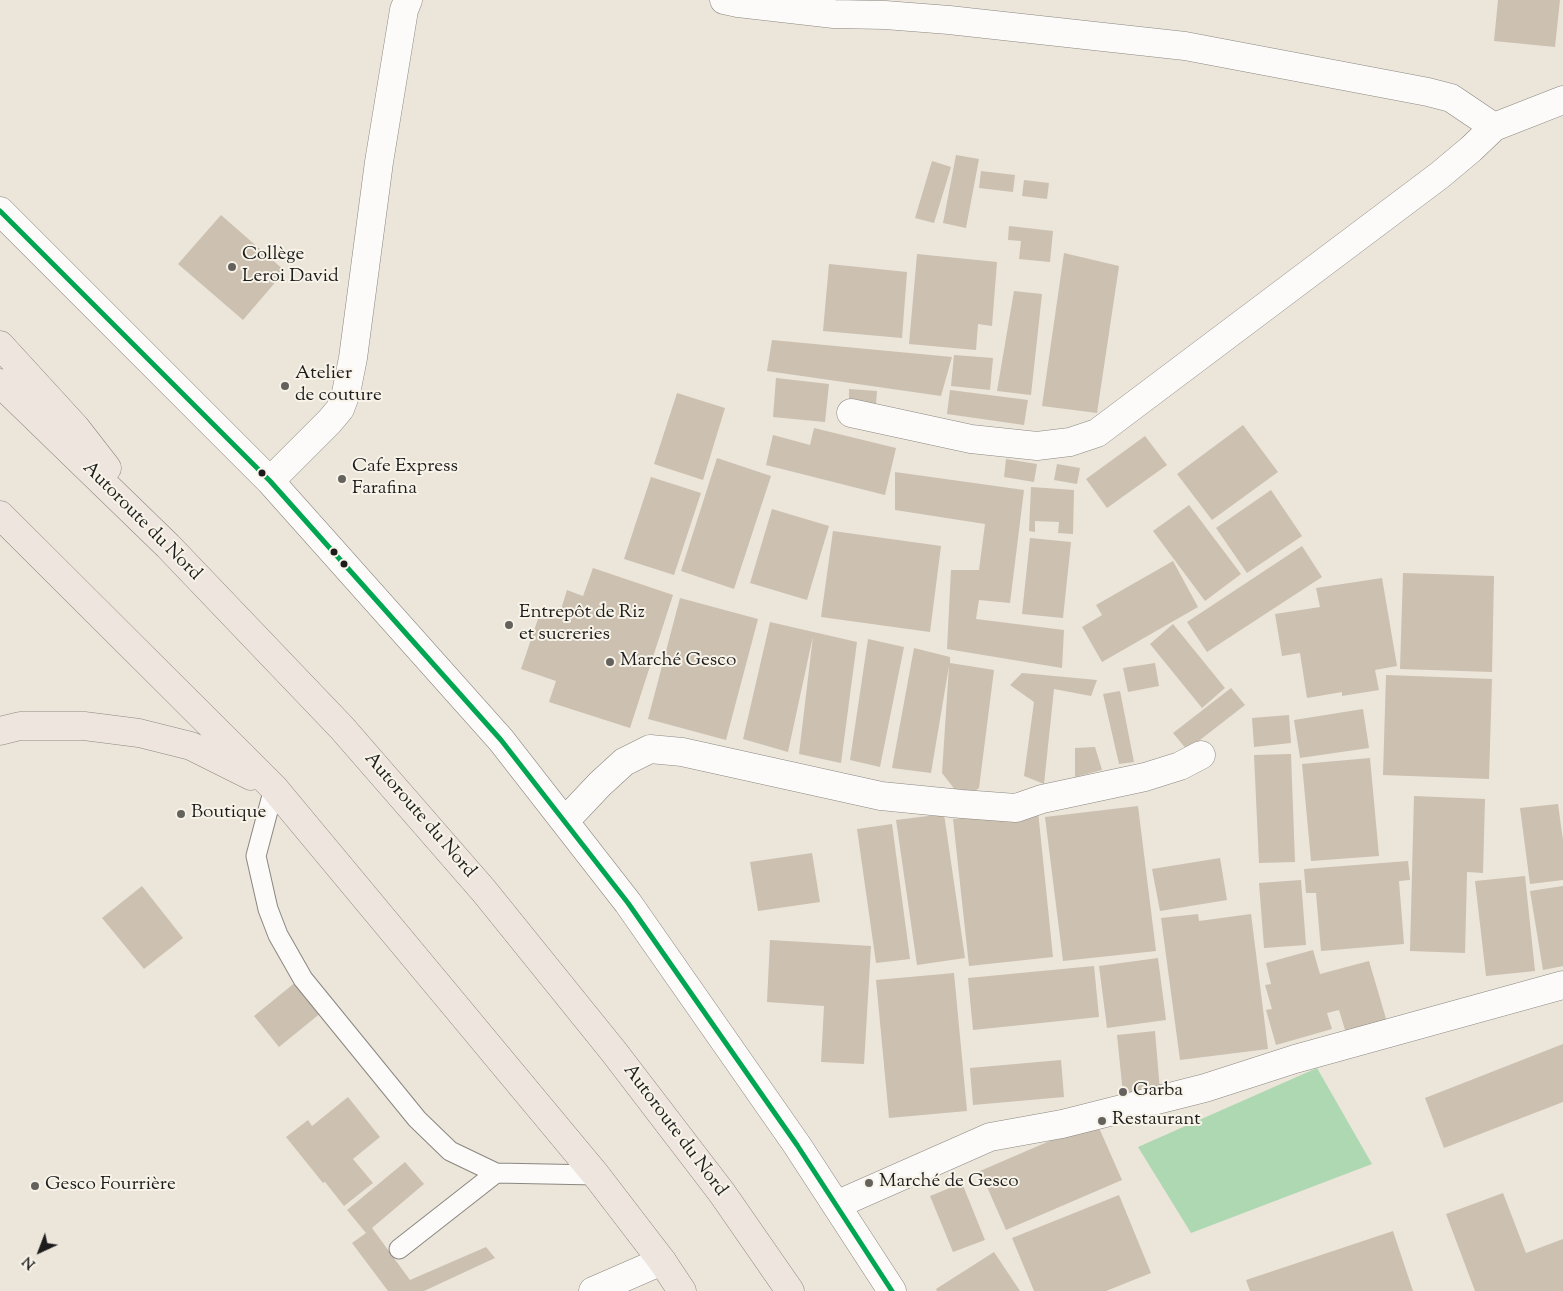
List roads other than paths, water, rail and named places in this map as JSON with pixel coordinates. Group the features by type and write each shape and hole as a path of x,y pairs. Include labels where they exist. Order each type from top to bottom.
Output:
{"highway":[{"path":"0,346 76,428 168,546"},
{"name":"Autoroute du Nord","path":"0,383 168,546 342,728 484,891 614,1052 722,1193 790,1291"},
{"path":"0,515 274,788 596,1174 662,1261 682,1291"},
{"path":"0,730 20,726 84,726 139,733 191,746 274,788"}],"street":[{"path":"270,481 329,422 340,409 346,393 353,358 379,162 404,10 408,0"},
{"path":"724,0 834,14 949,20 1185,46 1451,98 1494,127"},
{"path":"851,413 971,439 1037,446 1070,442 1097,433 1440,174 1494,127 1563,100"},
{"path":"0,211 270,481 500,740 628,903 797,1145 892,1291"},
{"path":"565,821 624,762 650,749 682,752 881,796 1016,808 1042,799 1145,777 1180,766 1201,755"},
{"path":"836,1205 990,1137 1062,1124 1206,1088 1295,1059 1563,985"},
{"path":"593,1291 662,1261"}],"lane":[{"path":"274,788 256,856 268,909 278,935 303,979 418,1119 450,1151 496,1173 596,1174"},
{"path":"399,1249 496,1173"}],"place":[{"name":"Collège Leroi David","path":"232,267"},
{"name":"Atelier de couture","path":"285,386"},
{"name":"Cafe Express Farafina","path":"342,479"},
{"name":"Entrepôt de Riz et sucreries","path":"509,625"},
{"name":"Marché Gesco","path":"610,662"},
{"name":"Boutique","path":"181,814"},
{"name":"Garba","path":"1123,1092"},
{"name":"Restaurant","path":"1102,1121"},
{"name":"Marché de Gesco","path":"869,1183"},
{"name":"Gesco Fourrière","path":"35,1186"}]}
